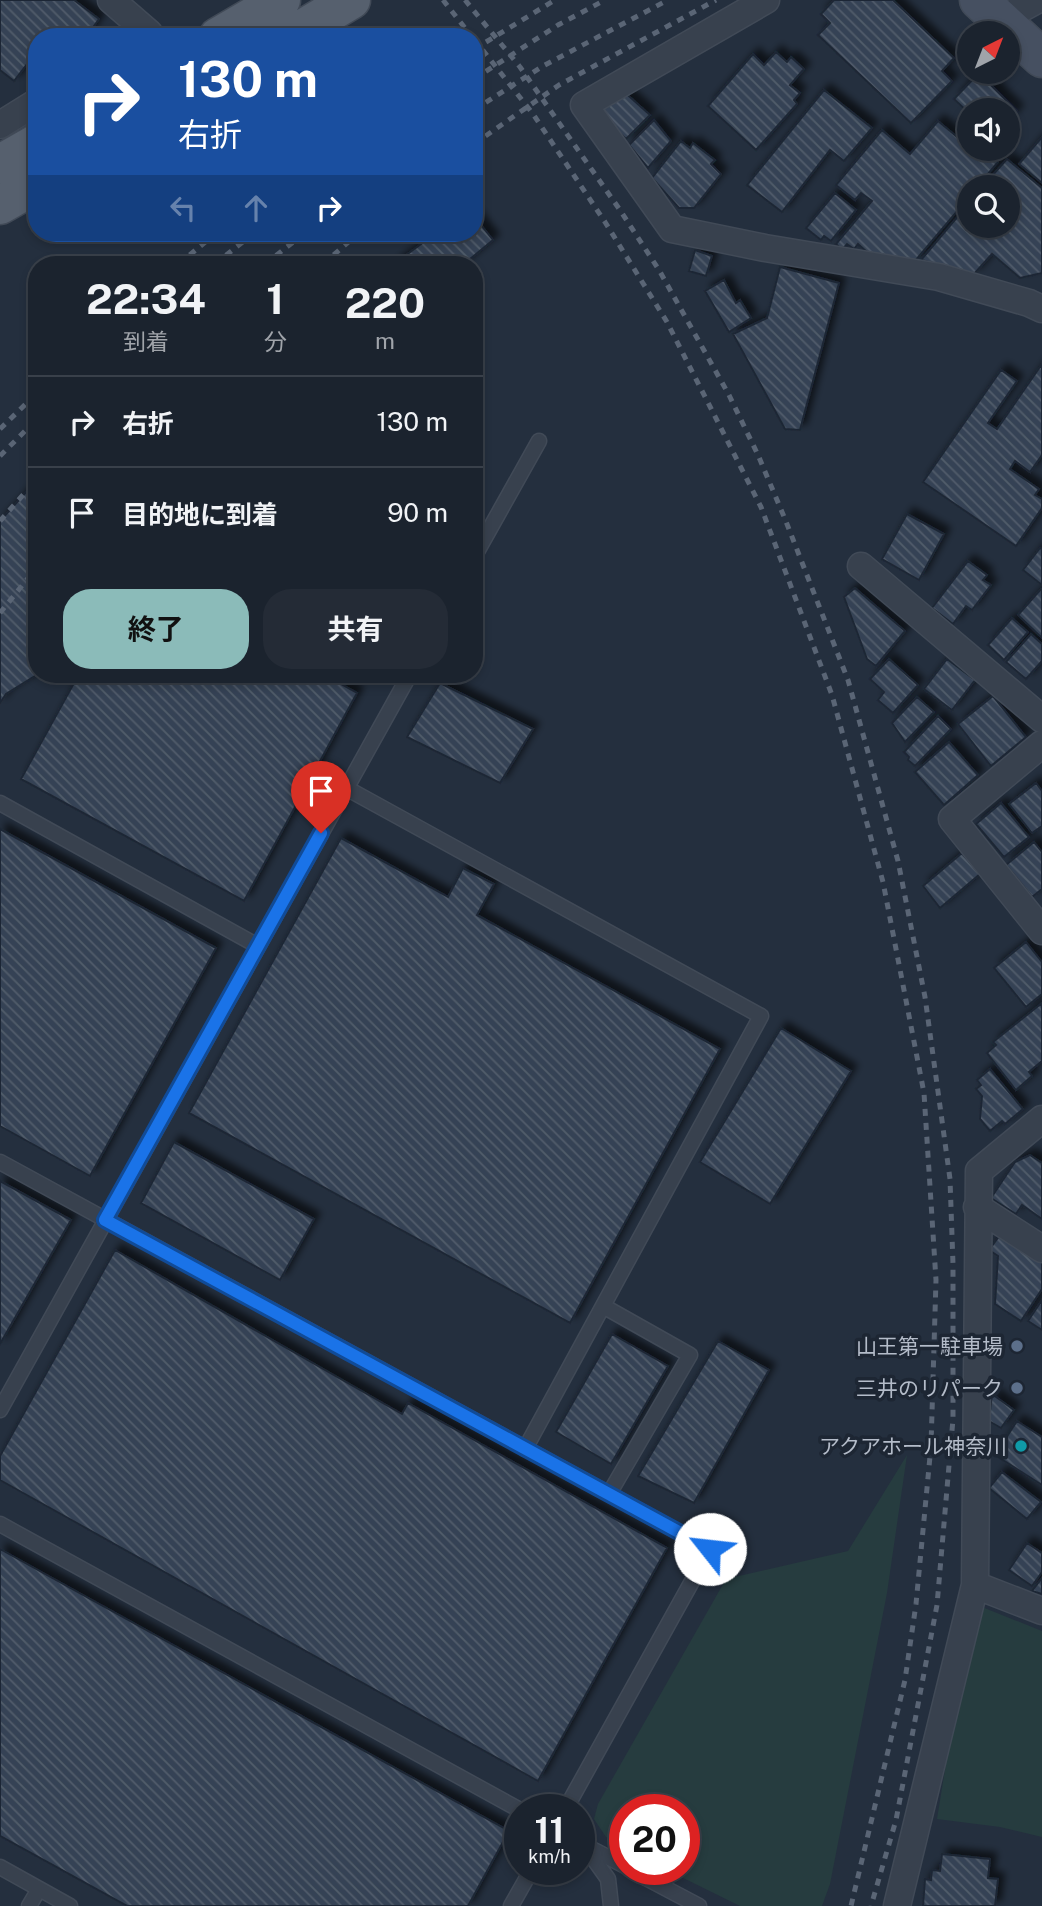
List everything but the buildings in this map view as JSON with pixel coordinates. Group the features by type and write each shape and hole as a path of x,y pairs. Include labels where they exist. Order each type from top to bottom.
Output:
{"main road":[{"path":"233,28 281,0"},
{"path":"304,28 351,0"},
{"path":"0,164 28,148"},
{"path":"0,205 28,189"}],"street":[{"path":"111,0 143,28"},
{"path":"766,0 584,105 672,229 765,248 939,277 1038,303"},
{"path":"990,10 1037,0"},
{"path":"990,10 1042,58"},
{"path":"0,125 28,108"},
{"path":"861,566 1042,719"},
{"path":"1040,924 952,819 1042,744"},
{"path":"897,1906 975,1585 979,1171 1042,1119"},
{"path":"977,1208 1042,1250"},
{"path":"975,1585 1042,1611"}],"lane":[{"path":"483,541 539,441"},
{"path":"0,1410 405,683"},
{"path":"346,788 761,1016 525,1449"},
{"path":"0,803 258,946"},
{"path":"0,1162 710,1549 574,1794"},
{"path":"603,1306 691,1355 609,1494"},
{"path":"0,1524 504,1802"},
{"path":"595,1862 608,1879 611,1906"},
{"path":"0,1867 70,1906"},
{"path":"511,1906 523,1885"},
{"path":"659,1885 699,1906"},
{"path":"29,1906 39,1889"}],"green space":[{"path":"907,1455 887,1593 830,1884 822,1906 740,1906 697,1885 700,1885 700,1794 609,1794 609,1839 606,1837 595,1820 598,1804 726,1579 848,1551"},
{"path":"972,1603 1042,1631 1042,1837 1000,1827 937,1819"}],"railway":[{"path":"443,0 465,28"},
{"path":"465,0 520,67 620,210 659,270 729,395 785,519 848,680 898,861 925,997 950,1179 953,1419 937,1605 896,1820 871,1906"},
{"path":"486,42 555,0"},
{"path":"483,73 558,25 605,0"},
{"path":"483,104 543,66 668,0"},
{"path":"483,138 559,85 716,0"},
{"path":"483,50 533,114 667,322 761,507 832,695 883,882 924,1093 936,1280 931,1446 916,1604 905,1680 851,1906"},
{"path":"189,256 205,242"},
{"path":"225,256 243,242"},
{"path":"275,256 293,242"},
{"path":"332,256 349,242"},
{"path":"0,429 28,402"},
{"path":"0,456 28,428"},
{"path":"0,521 28,489"},
{"path":"0,613 28,578"}],"place":[{"name":"山王第一駐車場","path":"1017,1346"},
{"name":"三井のリパーク","path":"1017,1388"},
{"name":"アクアホール神奈川","path":"1021,1446"}],"route":[{"path":"321,833 105,1220 710,1549"}]}
